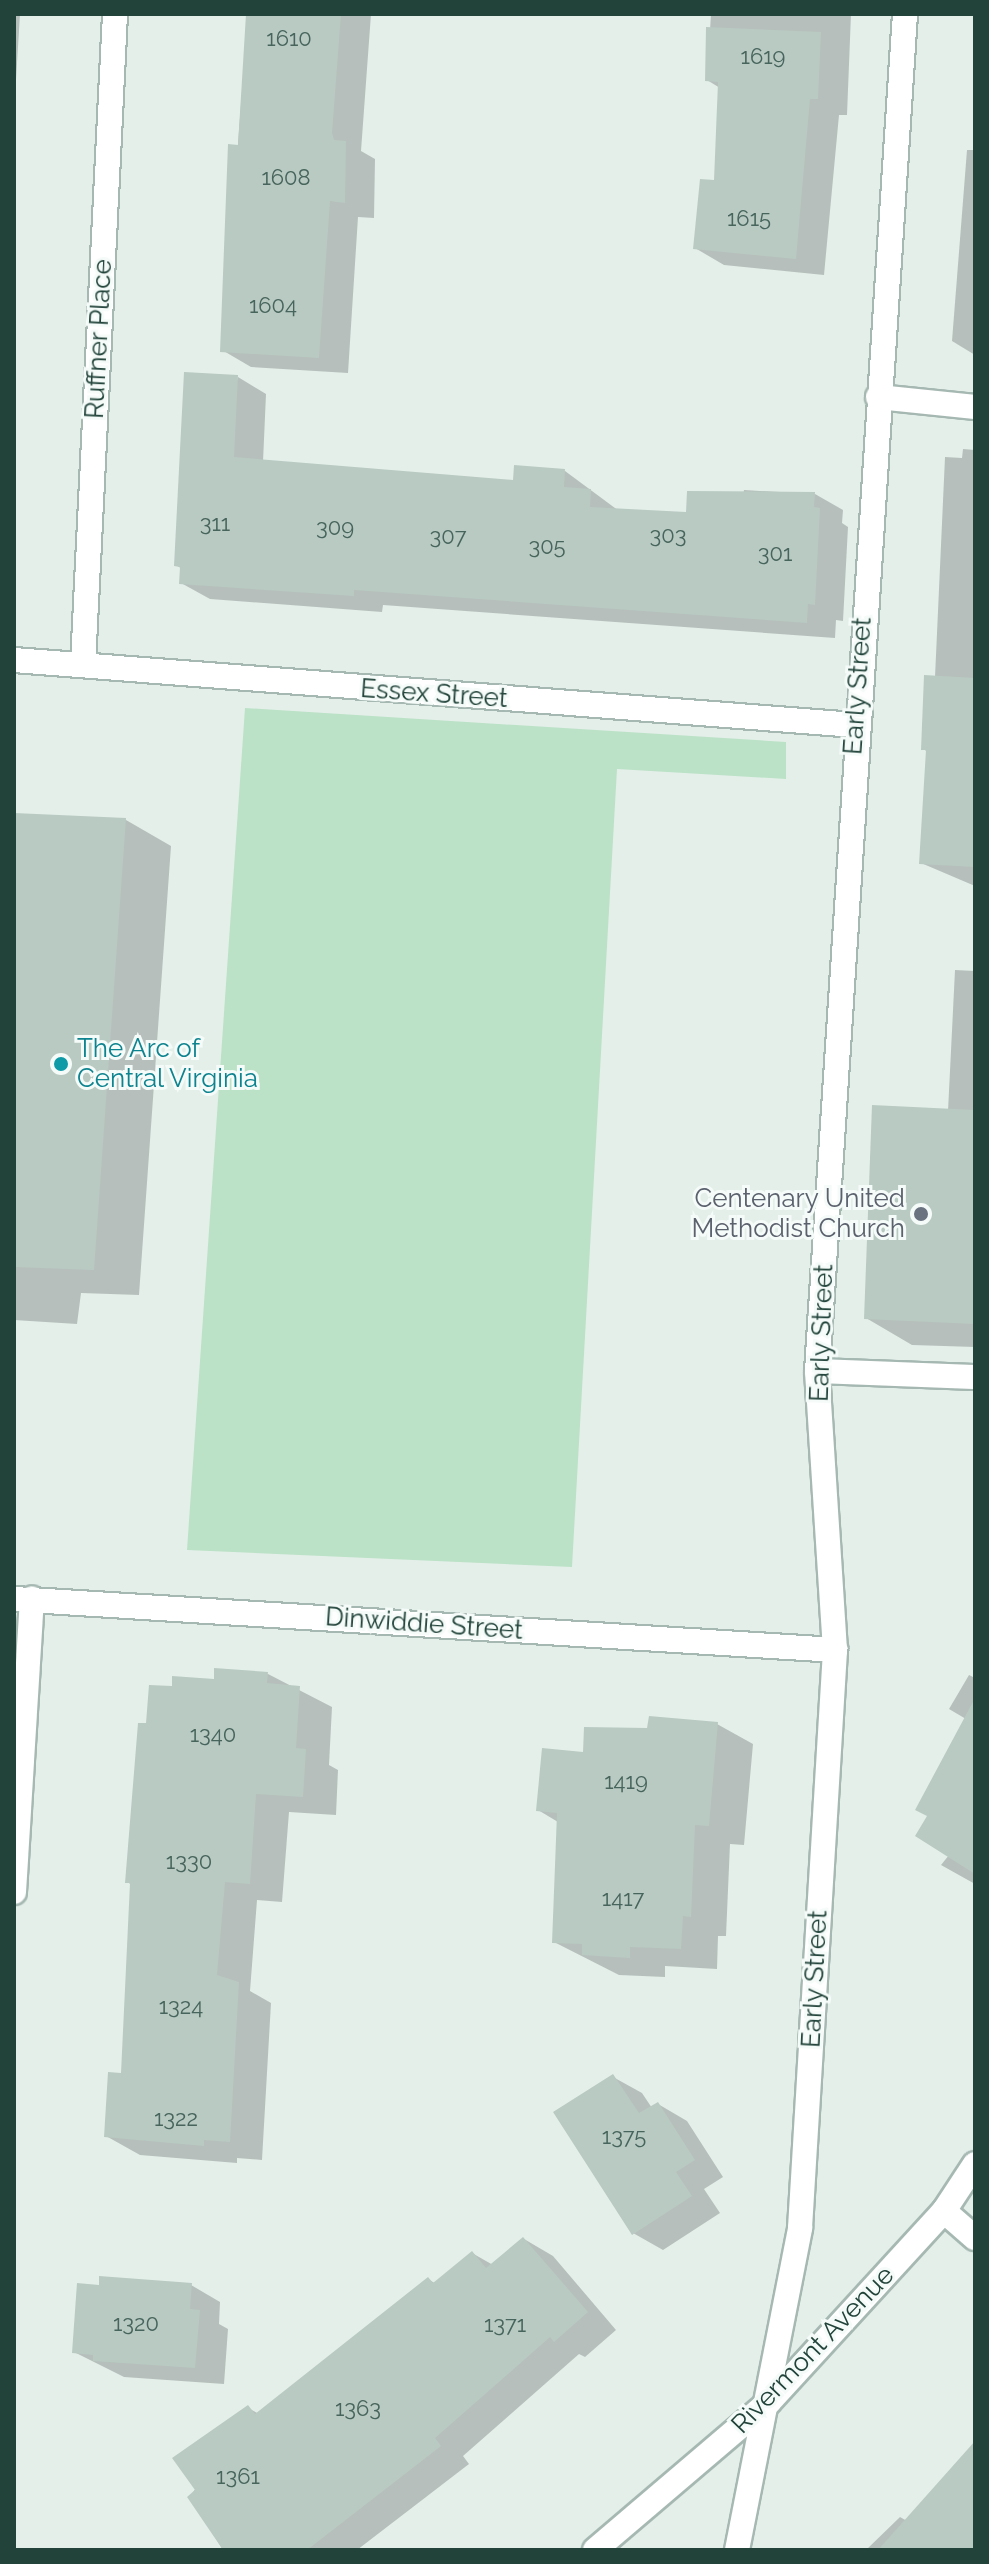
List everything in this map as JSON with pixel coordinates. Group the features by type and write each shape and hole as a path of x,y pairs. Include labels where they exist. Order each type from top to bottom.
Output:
{"street":[{"name":"Ruffner Place","path":"83,664 115,14"},
{"name":"Early Street","path":"737,2550 769,2402 800,2228 835,1650 817,1371 855,725 905,14"},
{"path":"878,397 975,407"},
{"name":"Essex Street","path":"14,660 855,725"},
{"path":"817,1371 975,1377"},
{"path":"14,1892 23,1599"},
{"name":"Dinwiddie Street","path":"23,1599 835,1650"},
{"name":"Rivermont Avenue","path":"595,2550 769,2402 944,2211 975,2164"},
{"path":"944,2211 975,2238"}],"green space":[{"path":"245,708 786,742 786,779 617,769 572,1567 187,1550"}],"building":[{"path":"246,14 341,14 332,133 334,140 346,141 345,203 330,201 319,358 220,352 228,144 238,145"},
{"path":"706,27 821,32 818,99 810,99 796,259 693,249 700,179 714,180 718,82 705,81"},
{"path":"184,372 238,375 234,457 513,480 514,465 565,469 564,487 591,489 590,507 686,512 687,491 815,492 814,507 820,508 815,605 808,604 807,623 354,590 354,596 179,584 180,567 174,566"},
{"path":"924,675 975,678 975,867 919,864 926,750 921,750"},
{"name":"The Arc of Central Virginia","path":"14,813 126,818 94,1270 14,1267"},
{"name":"Centenary United Methodist Church","path":"872,1105 975,1110 975,1324 864,1319"},
{"path":"214,1668 268,1672 267,1683 300,1686 296,1748 306,1749 303,1797 256,1794 250,1884 225,1882 217,1975 239,1982 230,2142 204,2140 204,2146 104,2137 108,2072 121,2073 130,1883 125,1883 138,1723 146,1723 149,1685 172,1686 172,1676 214,1679"},
{"path":"975,1698 975,1874 915,1836 927,1816 915,1810"},
{"path":"649,1716 718,1722 709,1826 695,1825 691,1917 683,1916 681,1949 630,1947 630,1958 582,1955 582,1944 552,1943 557,1813 536,1811 542,1748 583,1752 584,1727 647,1728"},
{"path":"613,2074 639,2113 658,2102 695,2160 676,2172 692,2196 632,2235 553,2112"},
{"path":"523,2237 588,2312 554,2342 550,2337 435,2438 441,2446 307,2550 223,2550 187,2497 195,2490 172,2458 248,2405 255,2414 428,2277 433,2283 472,2251 486,2268"},
{"path":"99,2276 192,2283 190,2309 200,2310 195,2368 93,2361 93,2355 72,2353 77,2283 99,2285"},
{"path":"975,2441 975,2550 878,2550"}],"place":[{"name":"The Arc of Central Virginia","path":"61,1064"},
{"name":"Centenary United Methodist Church","path":"921,1214"}]}
